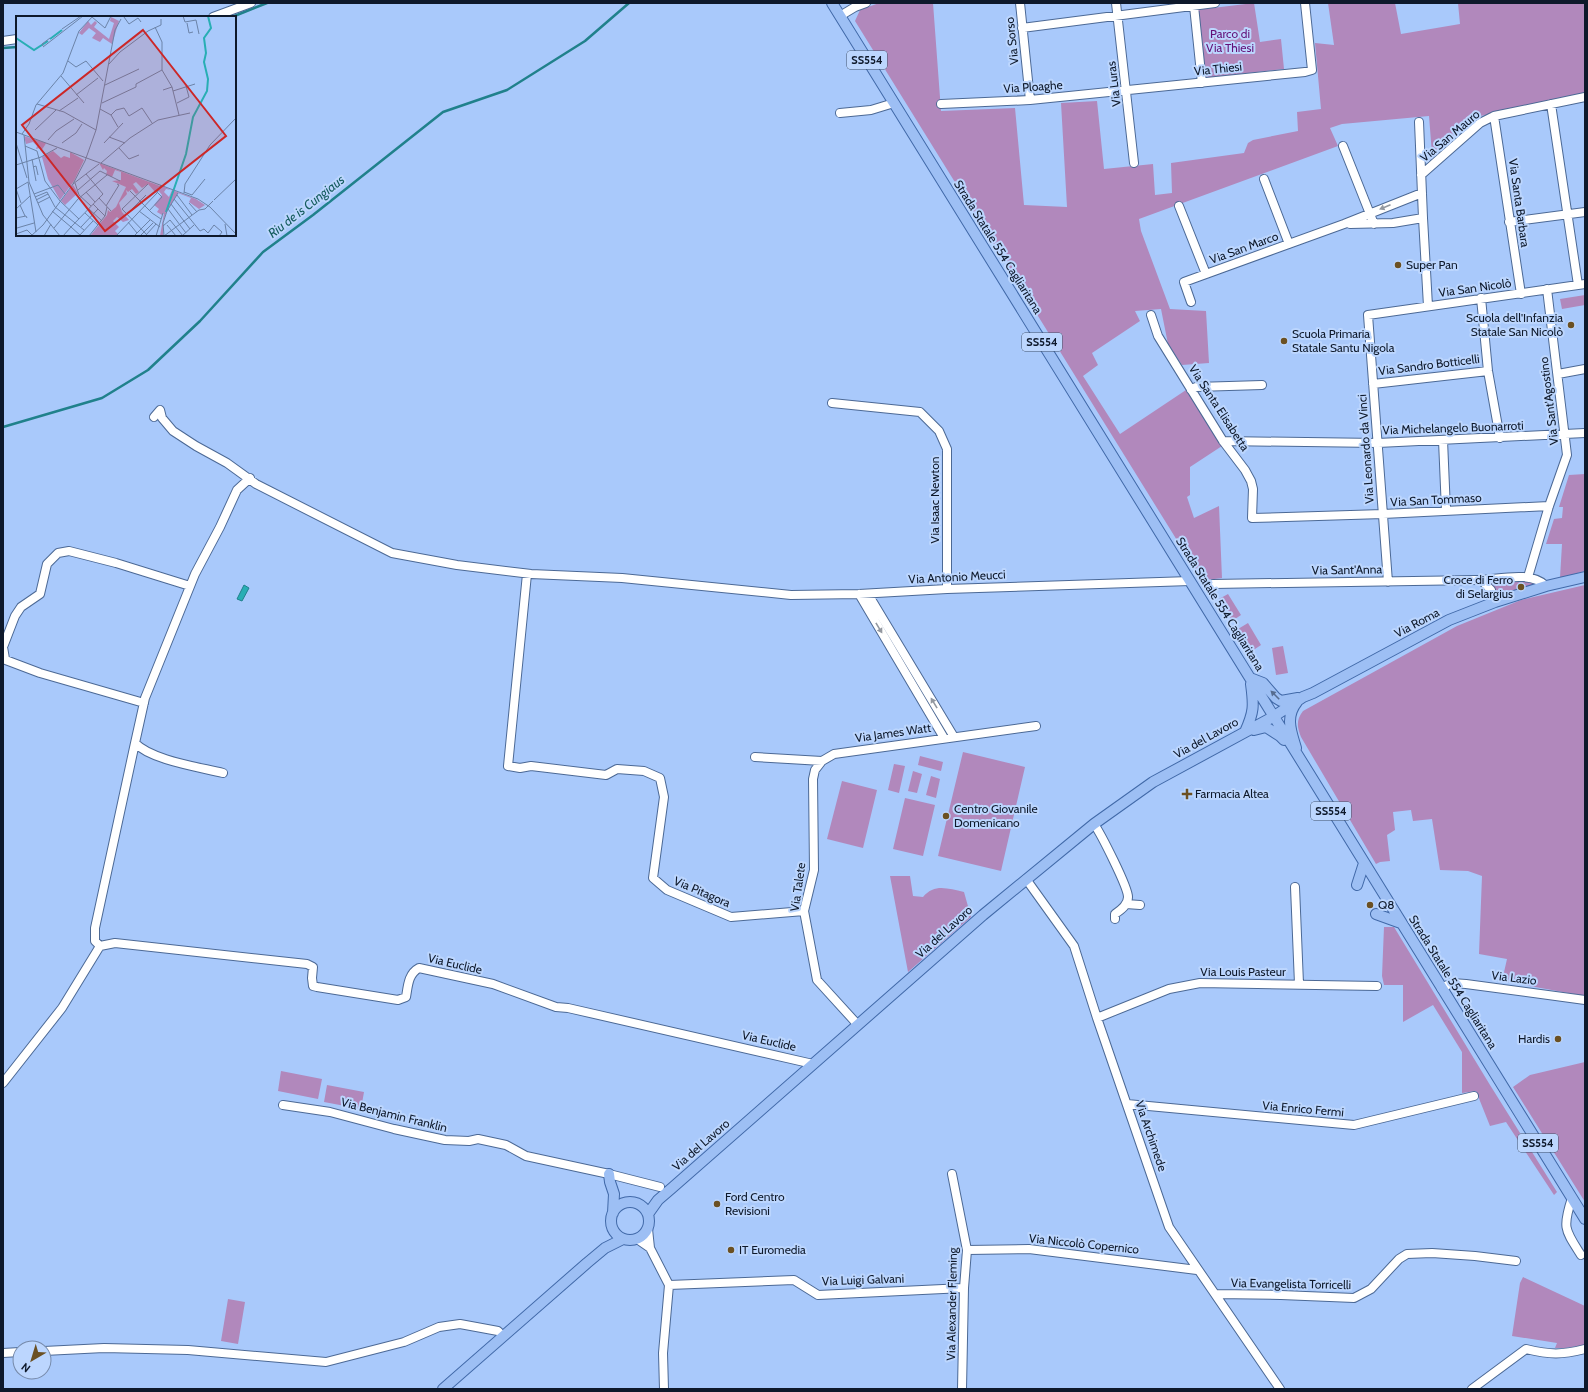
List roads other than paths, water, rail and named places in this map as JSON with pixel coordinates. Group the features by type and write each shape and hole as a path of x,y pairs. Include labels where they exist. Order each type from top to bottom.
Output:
{"main road":[{"name":"Strada Statale 554 Cagliaritana","path":"832,3 1585,1219"},
{"name":"Via Roma","path":"1273,717 1303,697 1449,620 1544,583 1585,577"},
{"path":"1250,678 1263,683 1276,698 1281,701 1303,697"},
{"path":"1245,732 1253,712 1254,700 1250,678"},
{"path":"1299,759 1289,718 1292,708 1303,697"},
{"name":"Via del Lavoro","path":"658,1200 1026,878 1094,824 1153,782 1273,717"},
{"path":"1245,732 1266,728 1280,736 1299,759"},
{"path":"1356,885 1364,863"},
{"path":"1376,914 1401,923"},
{"path":"609,1174 614,1180 618,1191 623,1198 641,1206 648,1214 650,1222 648,1229 644,1235 637,1239 622,1239 612,1228 611,1221 614,1194 609,1174"},
{"path":"641,1206 658,1200"},
{"path":"648,1214 658,1200"},
{"path":"613,1213 617,1207 624,1203 631,1202"},
{"path":"605,1248 612,1228"},
{"path":"443,1389 605,1248 622,1239"}],"street":[{"path":"215,16 252,3"},
{"path":"840,16 855,7 866,3"},
{"name":"Via Sorso","path":"1020,3 1030,100"},
{"name":"Via Luras","path":"1116,3 1134,163"},
{"path":"1022,28 1215,3"},
{"name":"Via Thiesi","path":"1127,91 1312,70 1305,3"},
{"path":"1194,6 1202,83"},
{"path":"3,41 16,39"},
{"name":"Via Ploaghe","path":"941,104 1030,100 1127,91"},
{"name":"Via San Mauro","path":"1421,175 1480,123 1494,116 1585,97"},
{"path":"840,113 871,110 894,103"},
{"path":"1551,104 1568,214 1582,284"},
{"name":"Via Santa Barbara","path":"1494,116 1521,294"},
{"name":"Via San Mauro","path":"1419,122 1422,218 1428,306"},
{"path":"1343,146 1374,224"},
{"name":"Via San Marco","path":"1264,179 1289,244"},
{"name":"Via San Marco","path":"1191,302 1184,282 1344,224 1422,192"},
{"name":"Via San Marco","path":"1179,206 1206,274"},
{"path":"1509,222 1585,212"},
{"name":"Via San Marco","path":"1344,224 1392,223 1422,218"},
{"name":"Via San Nicolò","path":"1368,315 1582,284"},
{"name":"Via Sant'Agostino","path":"1528,577 1549,506 1568,455 1547,289"},
{"path":"1481,298 1488,371 1500,438"},
{"name":"Via Santa Elisabetta","path":"1151,315 1158,336 1223,441 1245,470 1251,481 1253,489 1252,518"},
{"name":"Via Leonardo da Vinci","path":"1368,315 1388,582"},
{"path":"1558,374 1585,369"},
{"name":"Via Sandro Botticelli","path":"1373,384 1488,371"},
{"path":"1191,390 1196,387 1262,385"},
{"name":"Via Isaac Newton","path":"832,404 920,412 939,431 947,449 948,589"},
{"name":"Via Antonio Meucci","path":"154,417 160,410 162,418 173,431 227,463 250,478 256,484 392,553 457,565 527,574 622,578 791,595 868,594 948,589 1190,580"},
{"name":"Via Michelangelo Buonarroti","path":"1223,441 1378,443 1585,433"},
{"path":"1443,440 1446,511"},
{"path":"3,1082 62,1008 100,946 96,941 95,928 144,703 190,586 237,490 250,478"},
{"name":"Via San Tommaso","path":"1252,518 1383,514 1549,506"},
{"path":"144,703 40,672 4,659 4,647 15,616 20,607 40,594 48,564 58,553 70,551 116,563 190,586"},
{"name":"Via Pitagora","path":"527,574 508,766 520,768 531,766 606,776 617,769 644,771 660,778 664,797 653,878 667,890 731,917 804,911"},
{"name":"Via Sant'Anna","path":"1213,584 1481,580 1528,577 1544,583"},
{"path":"1481,580 1491,590 1493,602"},
{"path":"859,594 944,738"},
{"path":"868,594 954,737"},
{"path":"903,669 911,664"},
{"name":"Via James Watt","path":"755,757 822,761 834,754 1036,726"},
{"path":"135,743 140,748 164,758 223,773"},
{"name":"Via Talete","path":"822,761 815,770 813,779 814,870 804,911 817,980 858,1025"},
{"path":"1094,824 1100,832 1125,886 1128,897 1126,904 1115,914 1115,919"},
{"name":"Via Archimede","path":"1026,878 1074,946 1097,1018 1169,1227 1280,1389"},
{"name":"Via Louis Pasteur","path":"1295,887 1299,984"},
{"path":"1126,904 1140,905"},
{"name":"Via Euclide","path":"100,946 115,943 307,964 314,967 312,978 313,986 398,1000 406,997 410,977 413,971 419,968 492,984 556,1007 568,1008 813,1064"},
{"name":"Via Louis Pasteur","path":"1097,1018 1169,989 1200,983 1377,986"},
{"name":"Via Lazio","path":"1441,988 1452,983 1466,984 1585,1000"},
{"name":"Via Enrico Fermi","path":"1127,1104 1354,1126 1474,1096"},
{"name":"Via Benjamin Franklin","path":"283,1105 330,1112 394,1129 445,1140 469,1141 478,1139 506,1145 526,1156 660,1187"},
{"name":"Via Alexander Fleming","path":"952,1174 967,1250 964,1288 962,1389"},
{"path":"1572,1198 1566,1218 1567,1233 1581,1255"},
{"path":"648,1229 650,1248 669,1285 663,1353 664,1389"},
{"path":"637,1239 650,1248"},
{"name":"Via Niccolò Copernico","path":"967,1250 1029,1249 1198,1270"},
{"name":"Via Evangelista Torricelli","path":"1216,1294 1354,1298 1371,1289 1399,1258 1407,1254 1432,1253 1516,1261"},
{"name":"Via Luigi Galvani","path":"669,1285 794,1280 818,1295 964,1288"},
{"path":"52,1351 104,1348 188,1350 326,1362 404,1342 439,1327 460,1324 498,1331 503,1336"},
{"path":"1472,1389 1526,1349 1544,1353 1563,1354 1585,1349"}],"waterway":[{"path":"234,16 267,3"},
{"name":"Riu de is Cungiaus","path":"3,427 102,398 148,370 200,321 263,252 313,215 443,112 507,90 585,41 629,3"},
{"path":"3,48 16,47"}],"place":[{"name":"Super Pan","path":"1398,265"},
{"name":"Scuola dell'Infanzia Statale San Nicolò","path":"1571,325"},
{"name":"Scuola Primaria Statale Santu Nigola","path":"1284,341"},
{"name":"Croce di Ferro di Selargius","path":"1521,587"},
{"name":"Farmacia Altea","path":"1187,794"},
{"name":"Centro Giovanile Domenicano","path":"946,816"},
{"name":"Q8","path":"1370,905"},
{"name":"Hardis","path":"1558,1039"},
{"name":"Ford Centro Revisioni","path":"717,1204"},
{"name":"IT Euromedia","path":"731,1250"}],"park label":[{"name":"Parco di Via Thiesi","path":"1230,41"}]}
